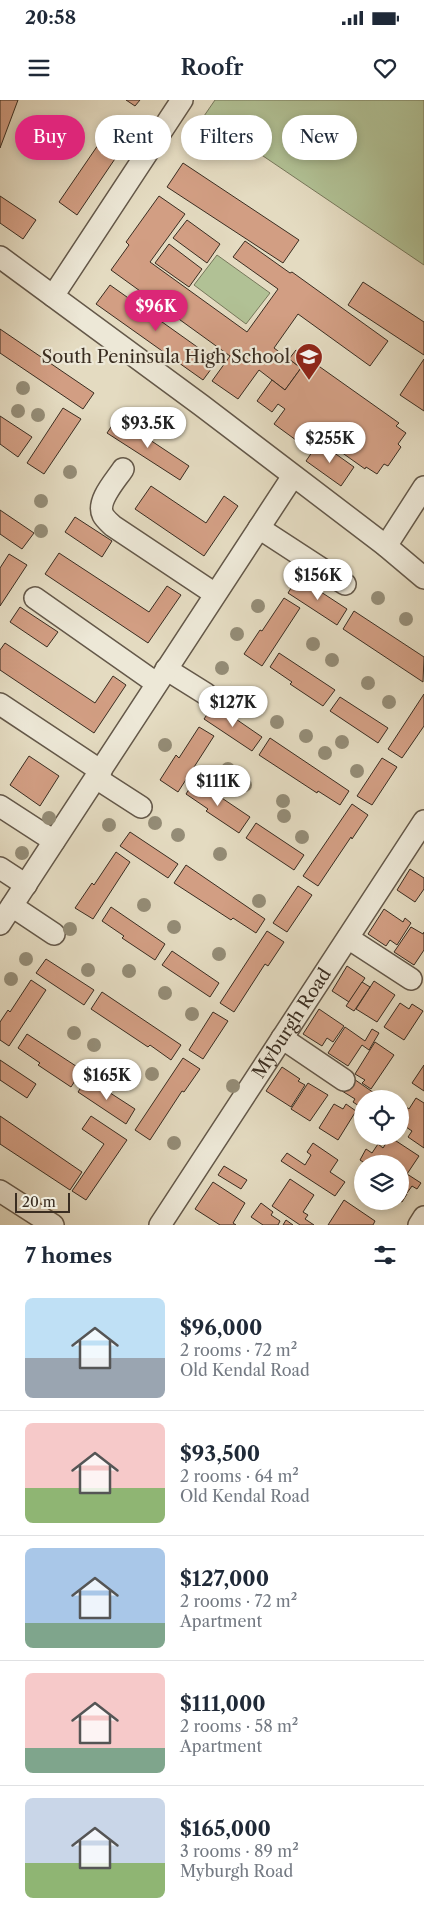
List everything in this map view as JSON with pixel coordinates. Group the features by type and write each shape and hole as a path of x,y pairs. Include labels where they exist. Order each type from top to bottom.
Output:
{"street":[{"path":"53,296 182,100"},
{"path":"0,257 386,546 424,578"},
{"path":"123,469 103,500 100,508 103,516 113,526 214,594"},
{"path":"0,924 214,594 293,476"},
{"path":"386,546 424,488"},
{"path":"259,528 345,584"},
{"path":"35,598 161,676 206,694"},
{"path":"0,704 141,806"},
{"path":"0,806 54,841"},
{"name":"Myburgh Road","path":"160,1225 348,938 421,833"},
{"path":"0,868 26,885"},
{"path":"12,906 54,934"},
{"path":"348,938 412,979"},
{"path":"282,1038 344,1080"},
{"path":"0,1191 53,1225"},
{"path":"419,1225 424,1217"}],"green space":[{"path":"215,100 424,100 424,265 269,160 272,160 272,115 205,115"},
{"path":"217,255 270,293 246,324 194,285"}],"building":[{"path":"0,100 18,100 0,148"},
{"path":"126,100 140,100 135,106"},
{"path":"95,149 95,160 114,160 77,215 59,202"},
{"path":"183,163 299,240 283,263 167,187"},
{"path":"0,196 36,220 23,239 0,223"},
{"path":"159,196 185,214 150,262 247,332 278,289 233,257 245,241 290,273 292,272 388,341 370,366 298,314 274,348 301,368 285,390 259,370 238,399 212,381 230,356 111,270 129,245 126,242"},
{"path":"187,220 220,244 207,263 173,238"},
{"path":"169,244 202,269 189,287 155,263"},
{"path":"363,282 424,322 424,355 348,305"},
{"path":"110,285 217,361 203,380 96,304"},
{"path":"0,329 94,393 83,409 0,353"},
{"path":"296,350 399,423 396,426 406,433 398,444 401,447 388,466 384,464 377,474 366,467 365,469 310,430 300,443 274,424 285,409 278,404 272,412 257,401 272,380 285,390 301,368 289,359"},
{"path":"424,359 424,411 400,395"},
{"path":"63,408 81,419 44,474 27,463"},
{"path":"0,416 32,437 18,457 0,444"},
{"path":"117,418 189,466 180,480 107,433"},
{"path":"319,442 354,467 341,486 306,461"},
{"path":"151,486 206,523 224,496 238,506 204,556 135,509"},
{"path":"0,510 34,533 22,549 0,534"},
{"path":"75,517 112,541 102,557 65,532"},
{"path":"59,553 149,612 167,586 181,595 148,643 45,574"},
{"path":"9,554 27,565 0,606 0,568"},
{"path":"298,577 347,609 337,625 288,593"},
{"path":"284,598 300,608 262,666 244,654"},
{"path":"20,607 58,632 47,647 10,622"},
{"path":"354,611 424,657 423,682 343,629"},
{"path":"5,643 95,703 113,676 126,685 94,733 0,670 0,650"},
{"path":"279,653 335,690 323,706 290,684 292,682 270,667"},
{"path":"424,694 424,726 402,758 388,749"},
{"path":"340,697 388,728 378,743 330,711"},
{"path":"214,704 262,737 252,751 204,719"},
{"path":"199,727 214,736 178,792 160,780 176,755 179,758"},
{"path":"270,738 349,791 340,805 318,791 317,793 259,755"},
{"path":"29,756 59,776 40,806 10,785"},
{"path":"382,758 397,767 372,805 357,796"},
{"path":"195,780 250,817 239,833 206,811 208,809 186,794"},
{"path":"352,804 368,815 318,886 303,876"},
{"path":"256,823 304,855 294,870 246,838"},
{"path":"130,832 178,864 168,878 120,846"},
{"path":"116,852 130,862 93,919 75,908 92,883 94,885"},
{"path":"186,865 265,919 256,933 233,918 231,920 174,883"},
{"path":"410,869 424,878 424,889 415,902 397,890"},
{"path":"298,886 312,895 287,932 273,923"},
{"path":"111,907 165,944 155,960 122,938 124,936 102,921"},
{"path":"384,909 403,922 405,918 411,923 397,945 390,940 386,946 368,934"},
{"path":"411,927 423,934 424,932 424,950 414,965 394,952"},
{"path":"267,931 284,942 268,966 265,964 234,1012 220,1003"},
{"path":"172,951 219,983 210,997 162,965"},
{"path":"46,959 94,990 84,1005 36,973"},
{"path":"347,966 365,978 349,1002 332,991"},
{"path":"31,980 46,990 9,1046 0,1040 0,1022 8,1010 10,1012"},
{"path":"374,981 395,995 377,1022 356,1009"},
{"path":"362,982 370,987 354,1011 346,1006"},
{"path":"102,992 181,1045 171,1060 91,1009"},
{"path":"400,1003 409,1009 412,1004 423,1011 404,1040 384,1027"},
{"path":"319,1009 344,1026 333,1042 327,1038 322,1046 303,1034"},
{"path":"213,1012 228,1021 203,1059 189,1050"},
{"path":"345,1027 365,1041 372,1029 379,1033 369,1050 362,1045 348,1066 328,1053"},
{"path":"27,1034 82,1070 71,1087 38,1065 40,1063 18,1048"},
{"path":"375,1042 394,1055 371,1089 362,1083 365,1080 355,1074"},
{"path":"183,1058 200,1069 184,1092 182,1091 150,1140 135,1130"},
{"path":"0,1060 36,1084 27,1098 0,1080"},
{"path":"424,1065 424,1091 412,1083"},
{"path":"282,1067 300,1079 298,1081 305,1085 291,1107 266,1091"},
{"path":"351,1077 370,1090 354,1090 354,1098 342,1091"},
{"path":"87,1078 135,1109 126,1124 78,1092"},
{"path":"308,1083 328,1095 310,1121 291,1109"},
{"path":"416,1098 424,1103 424,1148 409,1138 412,1131 409,1129 409,1109"},
{"path":"334,1104 343,1109 346,1104 354,1110 354,1114 338,1140 319,1128"},
{"path":"0,1116 82,1172 70,1190 0,1144"},
{"path":"91,1116 127,1140 86,1200 72,1191 104,1144 82,1129"},
{"path":"313,1143 338,1160 330,1172 345,1182 335,1196 281,1161 287,1153 305,1165 311,1155 307,1152"},
{"path":"377,1145 383,1148 385,1145 402,1145 419,1156 409,1171 409,1155 363,1155 366,1149 372,1153"},
{"path":"224,1166 247,1180 241,1189 218,1175"},
{"path":"409,1175 421,1183 417,1189 412,1186 409,1190"},
{"path":"290,1179 314,1195 303,1212 308,1215 305,1219 314,1225 300,1225 272,1206"},
{"path":"213,1182 245,1203 233,1223 236,1225 220,1225 195,1209"},
{"path":"344,1200 354,1207 354,1210 359,1210 375,1221 373,1225 328,1225"},
{"path":"261,1203 273,1212 271,1215 280,1221 278,1225 263,1225 251,1217"},
{"path":"286,1220 293,1225 283,1225"}],"place":[{"name":"South Peninsula High School","path":"309,381"}]}
